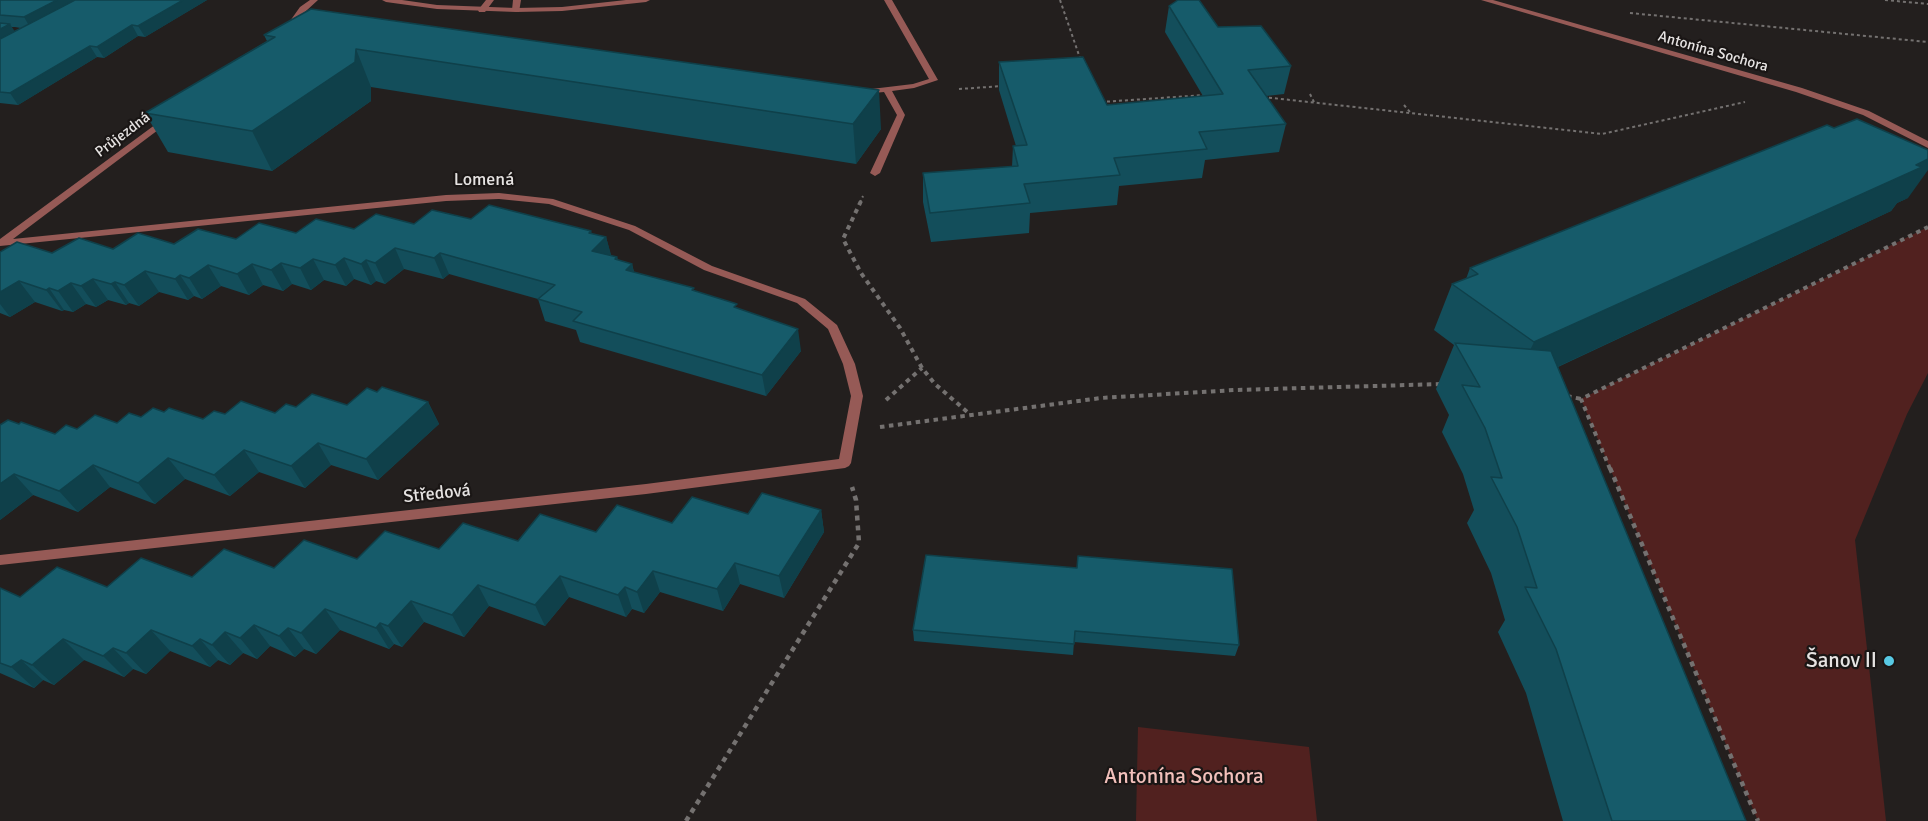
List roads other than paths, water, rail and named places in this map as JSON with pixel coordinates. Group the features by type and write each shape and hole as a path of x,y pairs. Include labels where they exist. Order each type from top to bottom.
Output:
{"street":[{"path":"283,33 303,9 314,0"},
{"path":"386,0 482,10 562,9 646,0"},
{"path":"482,10 490,0"},
{"path":"516,10 517,0"},
{"path":"857,93 914,86 934,80 888,0"},
{"name":"Antonína Sochora","path":"1485,0 1799,90 1866,113 1928,145"},
{"path":"293,23 305,24"},
{"path":"876,174 902,115 887,89"},
{"name":"Průjezdná","path":"0,244 179,110"},
{"name":"Lomená","path":"0,244 446,198 499,196 550,201 632,228 708,268 801,301 833,327 849,364 857,396 845,463"},
{"name":"Středová","path":"0,560 646,489 845,463"}],"place":[{"name":"Šanov II","path":"1889,661"}]}
